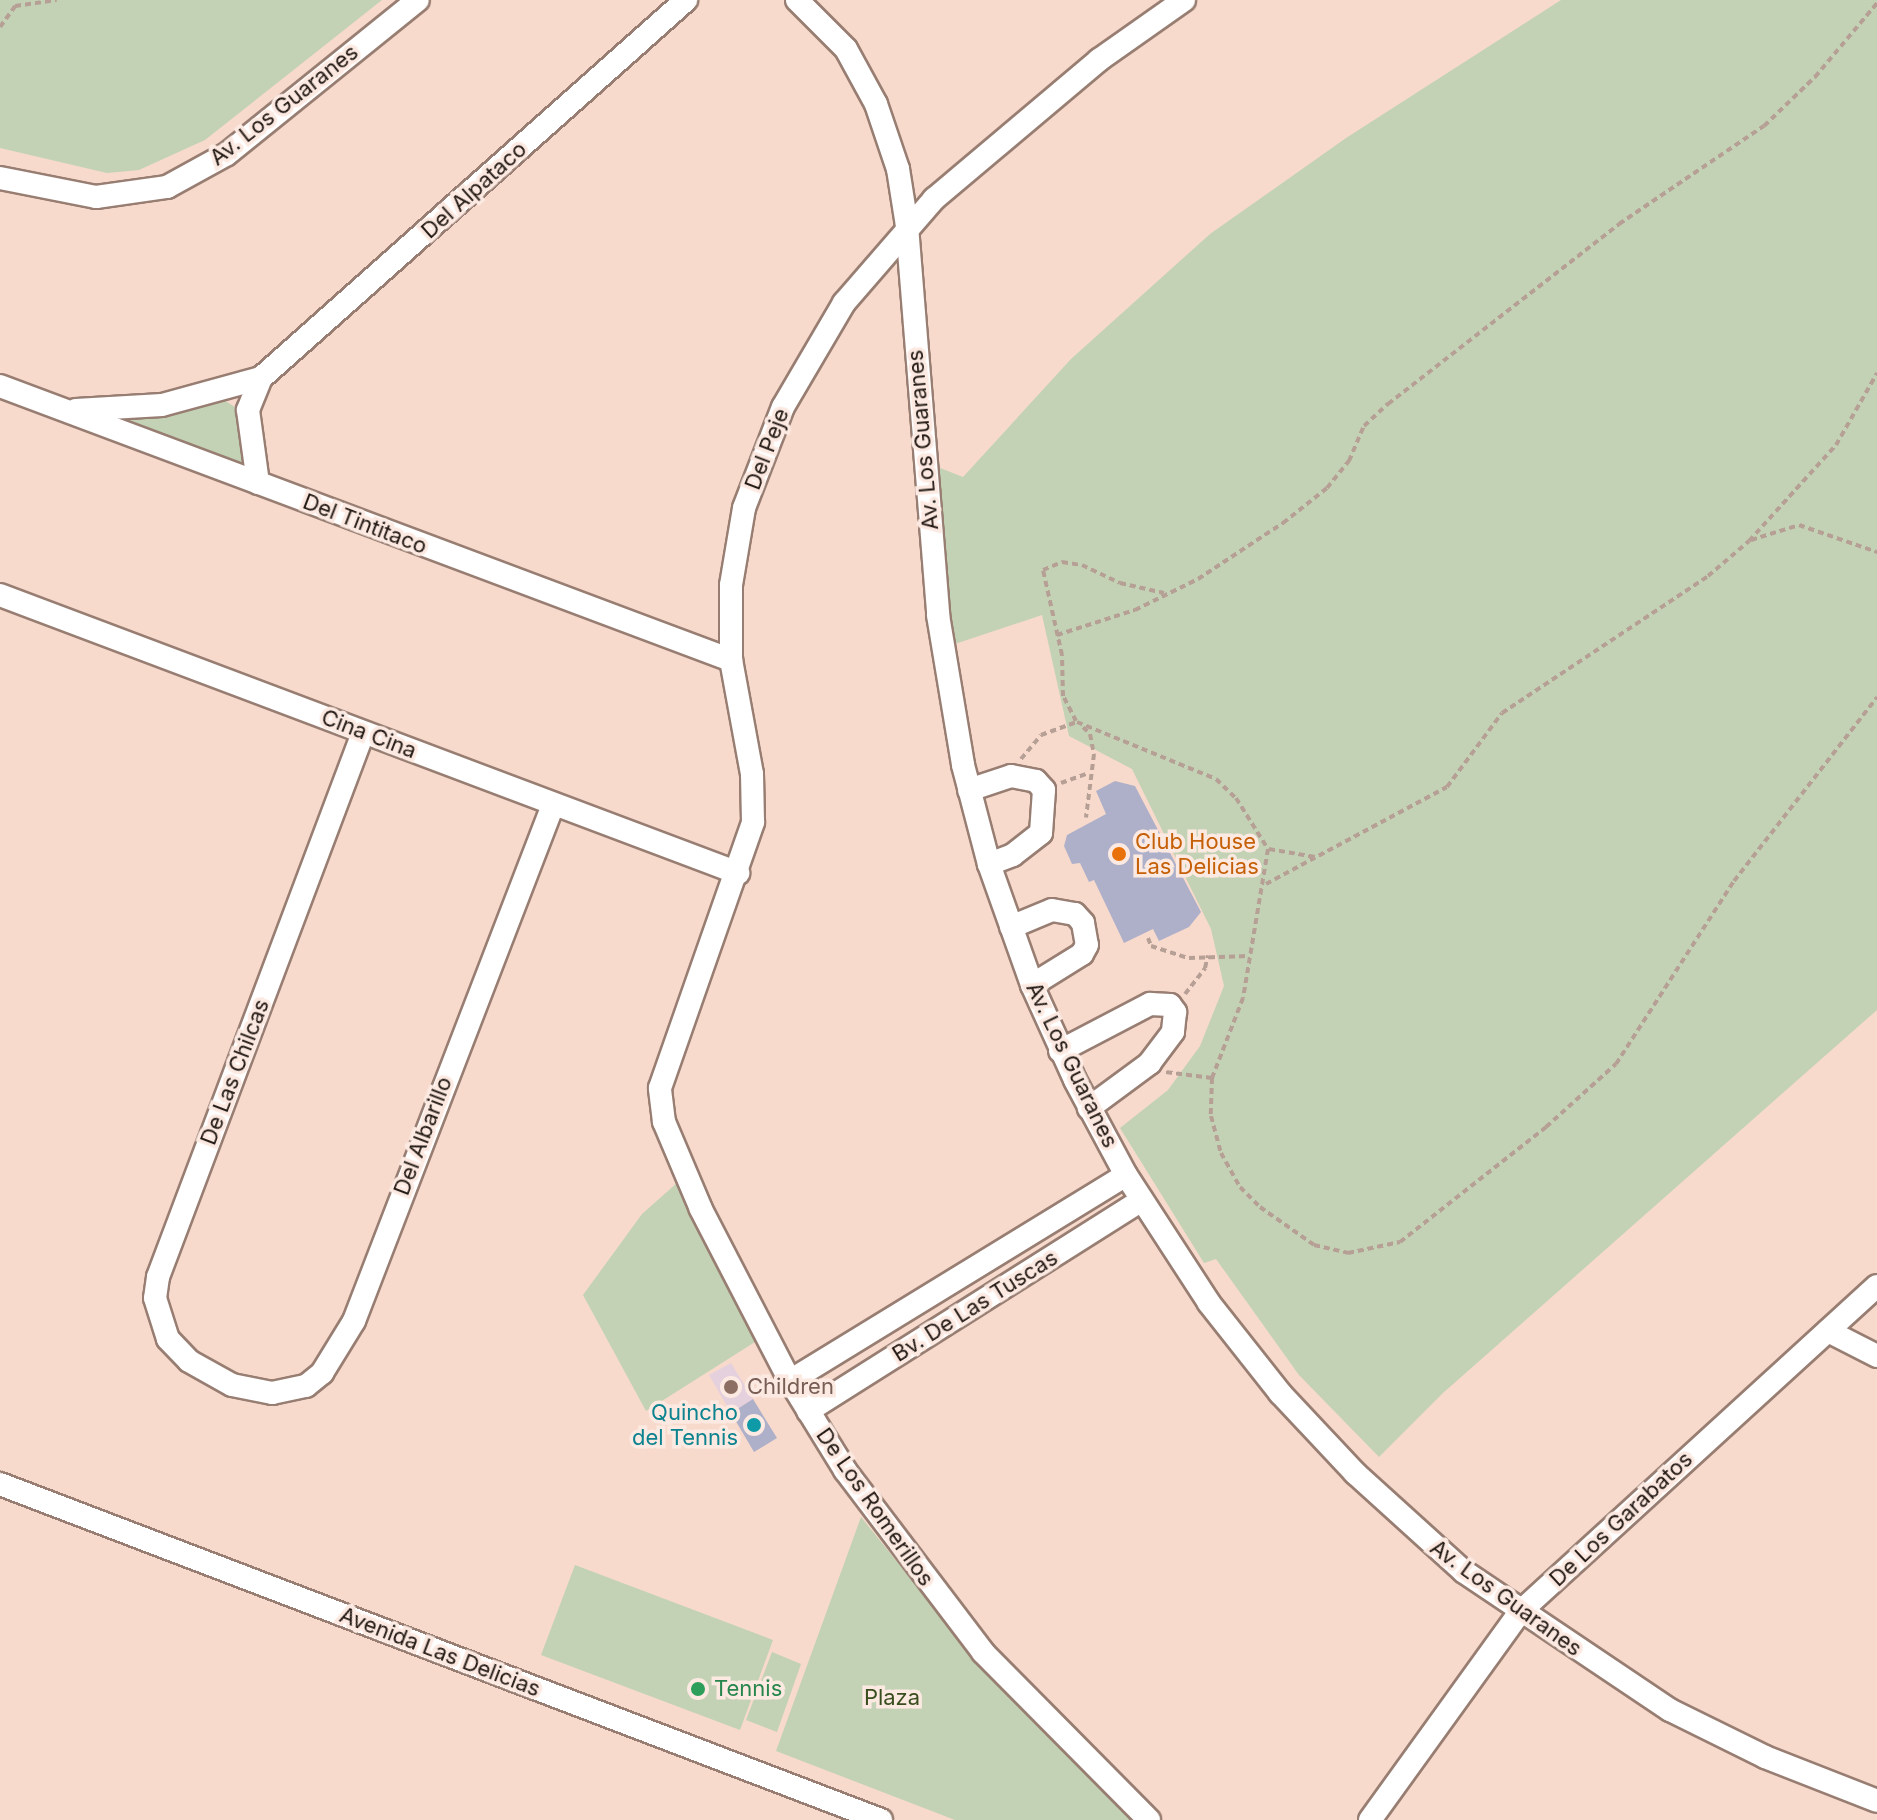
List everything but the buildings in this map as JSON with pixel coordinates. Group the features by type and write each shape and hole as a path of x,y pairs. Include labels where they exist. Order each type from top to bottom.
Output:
{"street":[{"name":"Av. Los Guaranes","path":"0,178 96,197 167,187 227,154 418,0"},
{"name":"Del Alpataco","path":"63,410 162,405 224,391 261,378 686,0"},
{"name":"Av. Los Guaranes","path":"797,0 846,49 876,104 898,169 907,226 938,615 969,790 989,864 1032,985 1060,1051 1126,1175 1209,1303 1280,1393 1409,1524 1521,1611 1710,1732 1877,1801"},
{"name":"Del Peje","path":"669,1051 738,873 754,802 731,660 737,544 767,444 825,331 907,226 1061,89 1184,0"},
{"name":"Del Alpataco","path":"258,483 248,410 261,378"},
{"name":"Del Tintitaco","path":"0,386 731,660"},
{"path":"224,391 248,410"},
{"name":"Cina Cina","path":"0,595 738,873"},
{"name":"De Las Chilcas","path":"232,1385 203,1372 168,1339 155,1298 158,1277 363,733"},
{"path":"969,790 1013,776 1036,781 1044,790 1041,833 1013,855 989,864"},
{"name":"Del Albarillo","path":"232,1385 290,1392 322,1373 354,1321 553,805"},
{"path":"1011,927 1052,910 1075,914 1083,923 1087,945 1082,954 1032,985"},
{"path":"1060,1051 1150,1004 1172,1008 1173,1032 1150,1063 1089,1108"},
{"name":"De Los Romerillos","path":"669,1051 660,1104 671,1141 790,1381 808,1411 870,1507 983,1652 1149,1820"},
{"name":"Bv. De Las Tuscas","path":"790,1381 1126,1175"},
{"name":"Bv. De Las Tuscas","path":"808,1411 1142,1200"},
{"name":"De Los Garabatos","path":"1370,1820 1521,1611 1877,1286"},
{"path":"1828,1331 1877,1356"},
{"name":"Avenida Las Delicias","path":"0,1484 881,1820"}],"path":[{"path":"10,0 15,6"},
{"path":"0,27 15,6 35,0 57,0"},
{"path":"1057,635 1124,614 1198,579 1327,488 1349,461 1364,426 1388,404 1619,224 1764,126 1815,77 1877,3"},
{"path":"1266,884 1447,787 1502,713 1708,576 1749,541 1836,445 1877,373"},
{"path":"1749,541 1773,529 1799,525 1877,552"},
{"path":"1086,817 1088,773 1094,754 1090,734 1077,722 1063,696 1057,635 1044,582 1047,566 1082,565 1120,583 1164,593"},
{"path":"1013,776 1026,749 1041,735 1077,722 1216,779 1236,798 1268,849 1266,884 1249,956 1243,998 1212,1078 1211,1116 1221,1153 1240,1187 1269,1215 1314,1245 1348,1253 1400,1242 1546,1127 1616,1064 1734,881 1877,697"},
{"path":"1044,790 1088,773"},
{"path":"1268,849 1317,857"},
{"path":"1148,938 1151,946 1189,958 1249,956"},
{"path":"1172,1008 1199,977 1208,955"},
{"path":"1150,1063 1171,1076 1212,1078"}],"shaded area":[{"name":"Children","path":"731,1363 753,1399 731,1413 709,1375"}],"green space":[{"path":"0,0 382,0 205,140 139,170 107,173 0,148"},
{"path":"1561,0 1877,0 1877,1010 1443,1393 1379,1457 1299,1375 1216,1259 1204,1263 1120,1128 1168,1090 1200,1046 1224,986 1211,929 1132,769 1069,736 1042,615 952,645 935,466 963,477 1071,359 1210,234 1346,138"},
{"path":"222,399 240,410 245,458 240,467 110,420"},
{"path":"678,1182 755,1342 646,1411 583,1295 642,1214"},
{"name":"Plaza","path":"861,1517 953,1631 1142,1820 955,1820 776,1751"},
{"path":"575,1565 773,1640 740,1730 541,1655"},
{"path":"772,1652 801,1664 777,1732 746,1720"}],"place":[{"name":"Club House Las Delicias","path":"1119,854"},
{"name":"Children","path":"731,1387"},
{"name":"Quincho del Tennis","path":"754,1425"},
{"name":"Tennis","path":"698,1689"}]}
